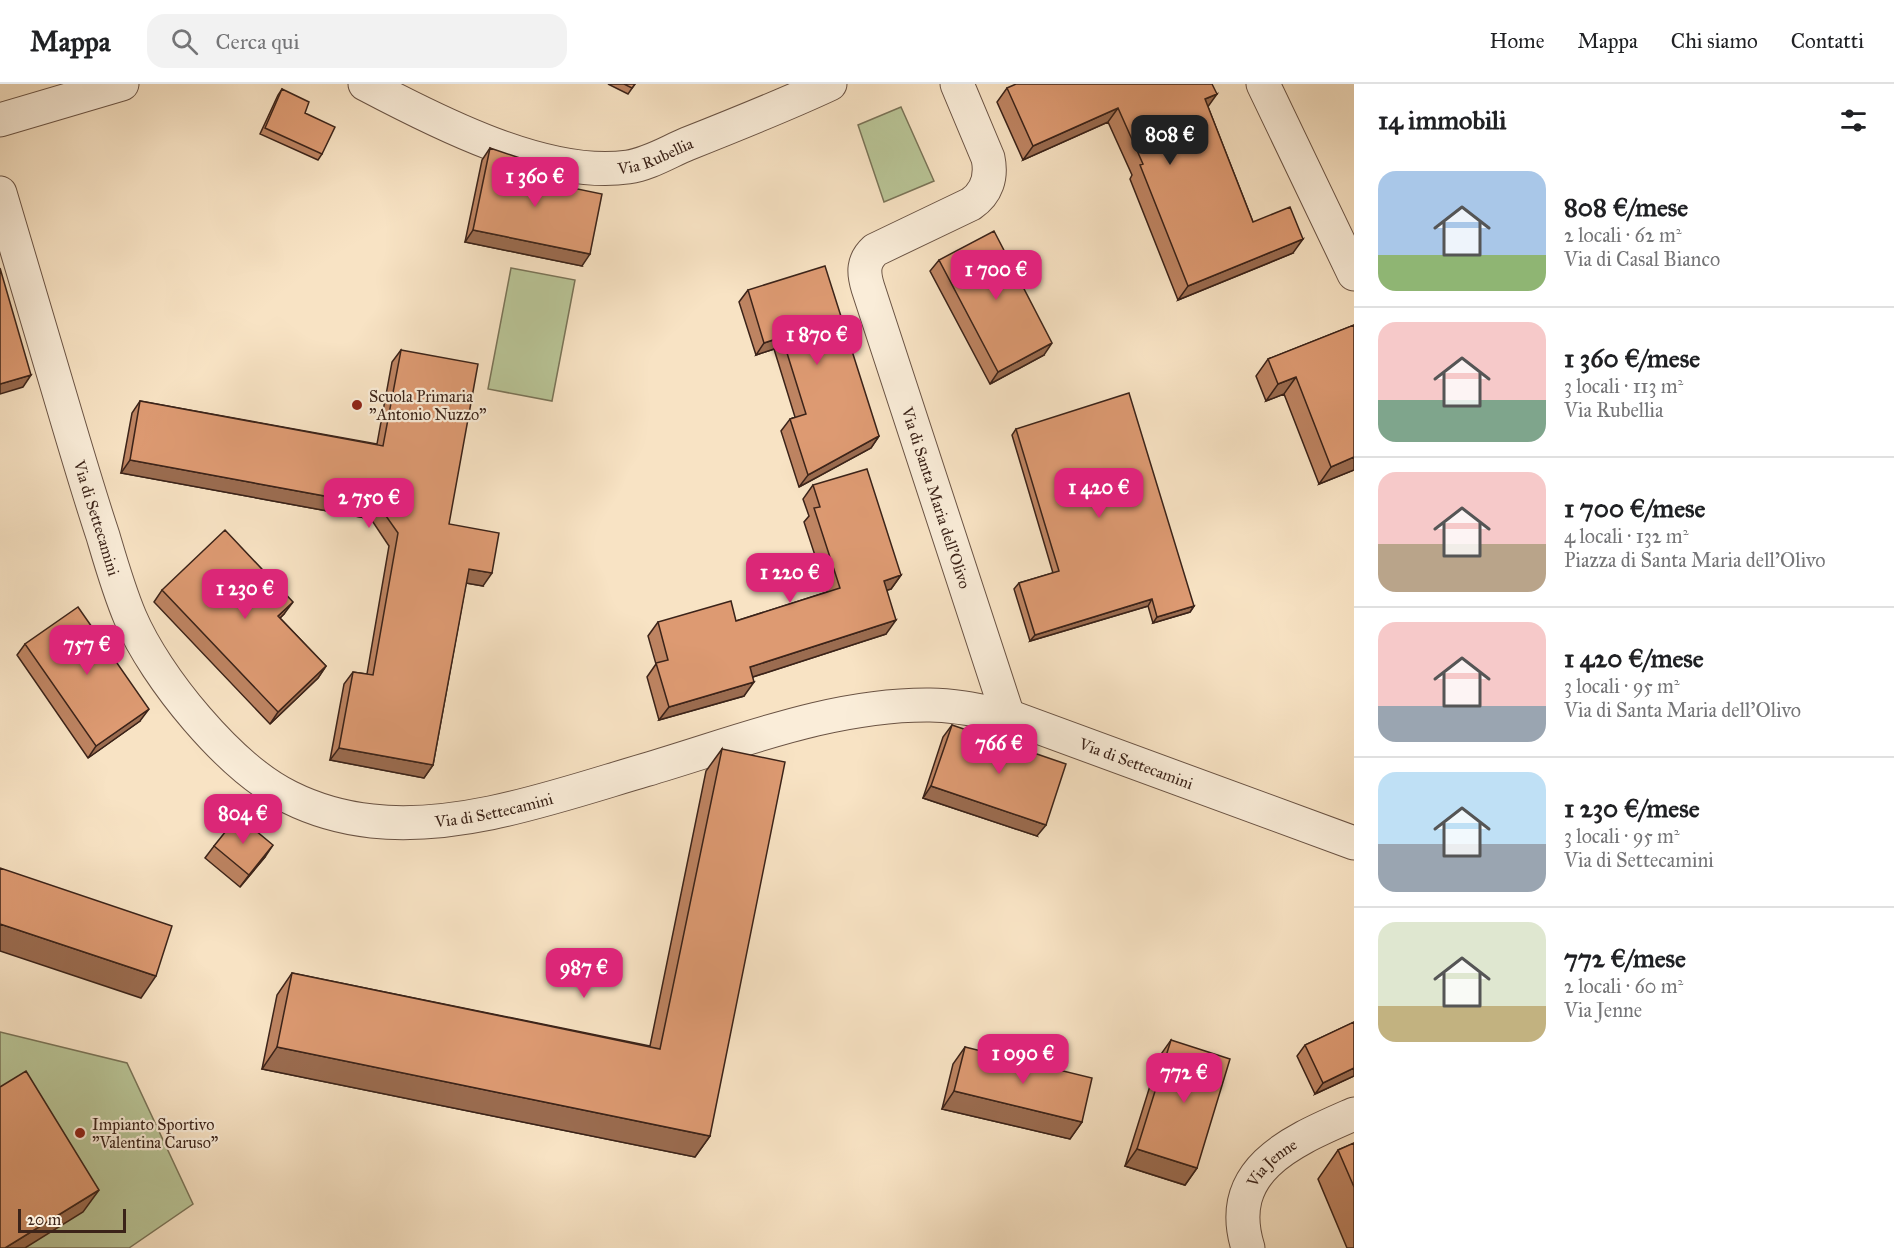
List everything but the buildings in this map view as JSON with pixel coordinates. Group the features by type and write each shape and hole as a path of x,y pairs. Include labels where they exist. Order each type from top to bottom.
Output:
{"street":[{"path":"0,120 122,84"},
{"name":"Via Rubellia","path":"365,84 478,138 530,156 591,169 643,163 819,89"},
{"name":"Via di Santa Maria dell'Olivo","path":"957,84 990,167 987,186 983,194 971,204 875,250 865,262 865,280 1008,716"},
{"path":"1263,84 1354,274"},
{"name":"Via di Settecamini","path":"0,193 109,557 131,620 165,678 204,726 244,765 287,796 322,810 370,821 430,821 515,807 779,729 853,712 929,705 970,708 1008,716 1354,843"},
{"name":"Via Jenne","path":"1248,1248 1243,1213 1252,1181 1265,1164 1284,1148 1306,1135 1354,1114"}],"green space":[{"path":"901,107 934,181 884,202 858,125"},
{"path":"511,268 575,280 552,401 488,389"},
{"name":"Impianto Sportivo \"Valentina Caruso\"","path":"0,1032 127,1063 193,1204 129,1248 0,1248"}],"place":[{"name":"Scuola Primaria \"Antonio Nuzzo\"","path":"357,405"},
{"name":"Impianto Sportivo \"Valentina Caruso\"","path":"80,1133"}]}
